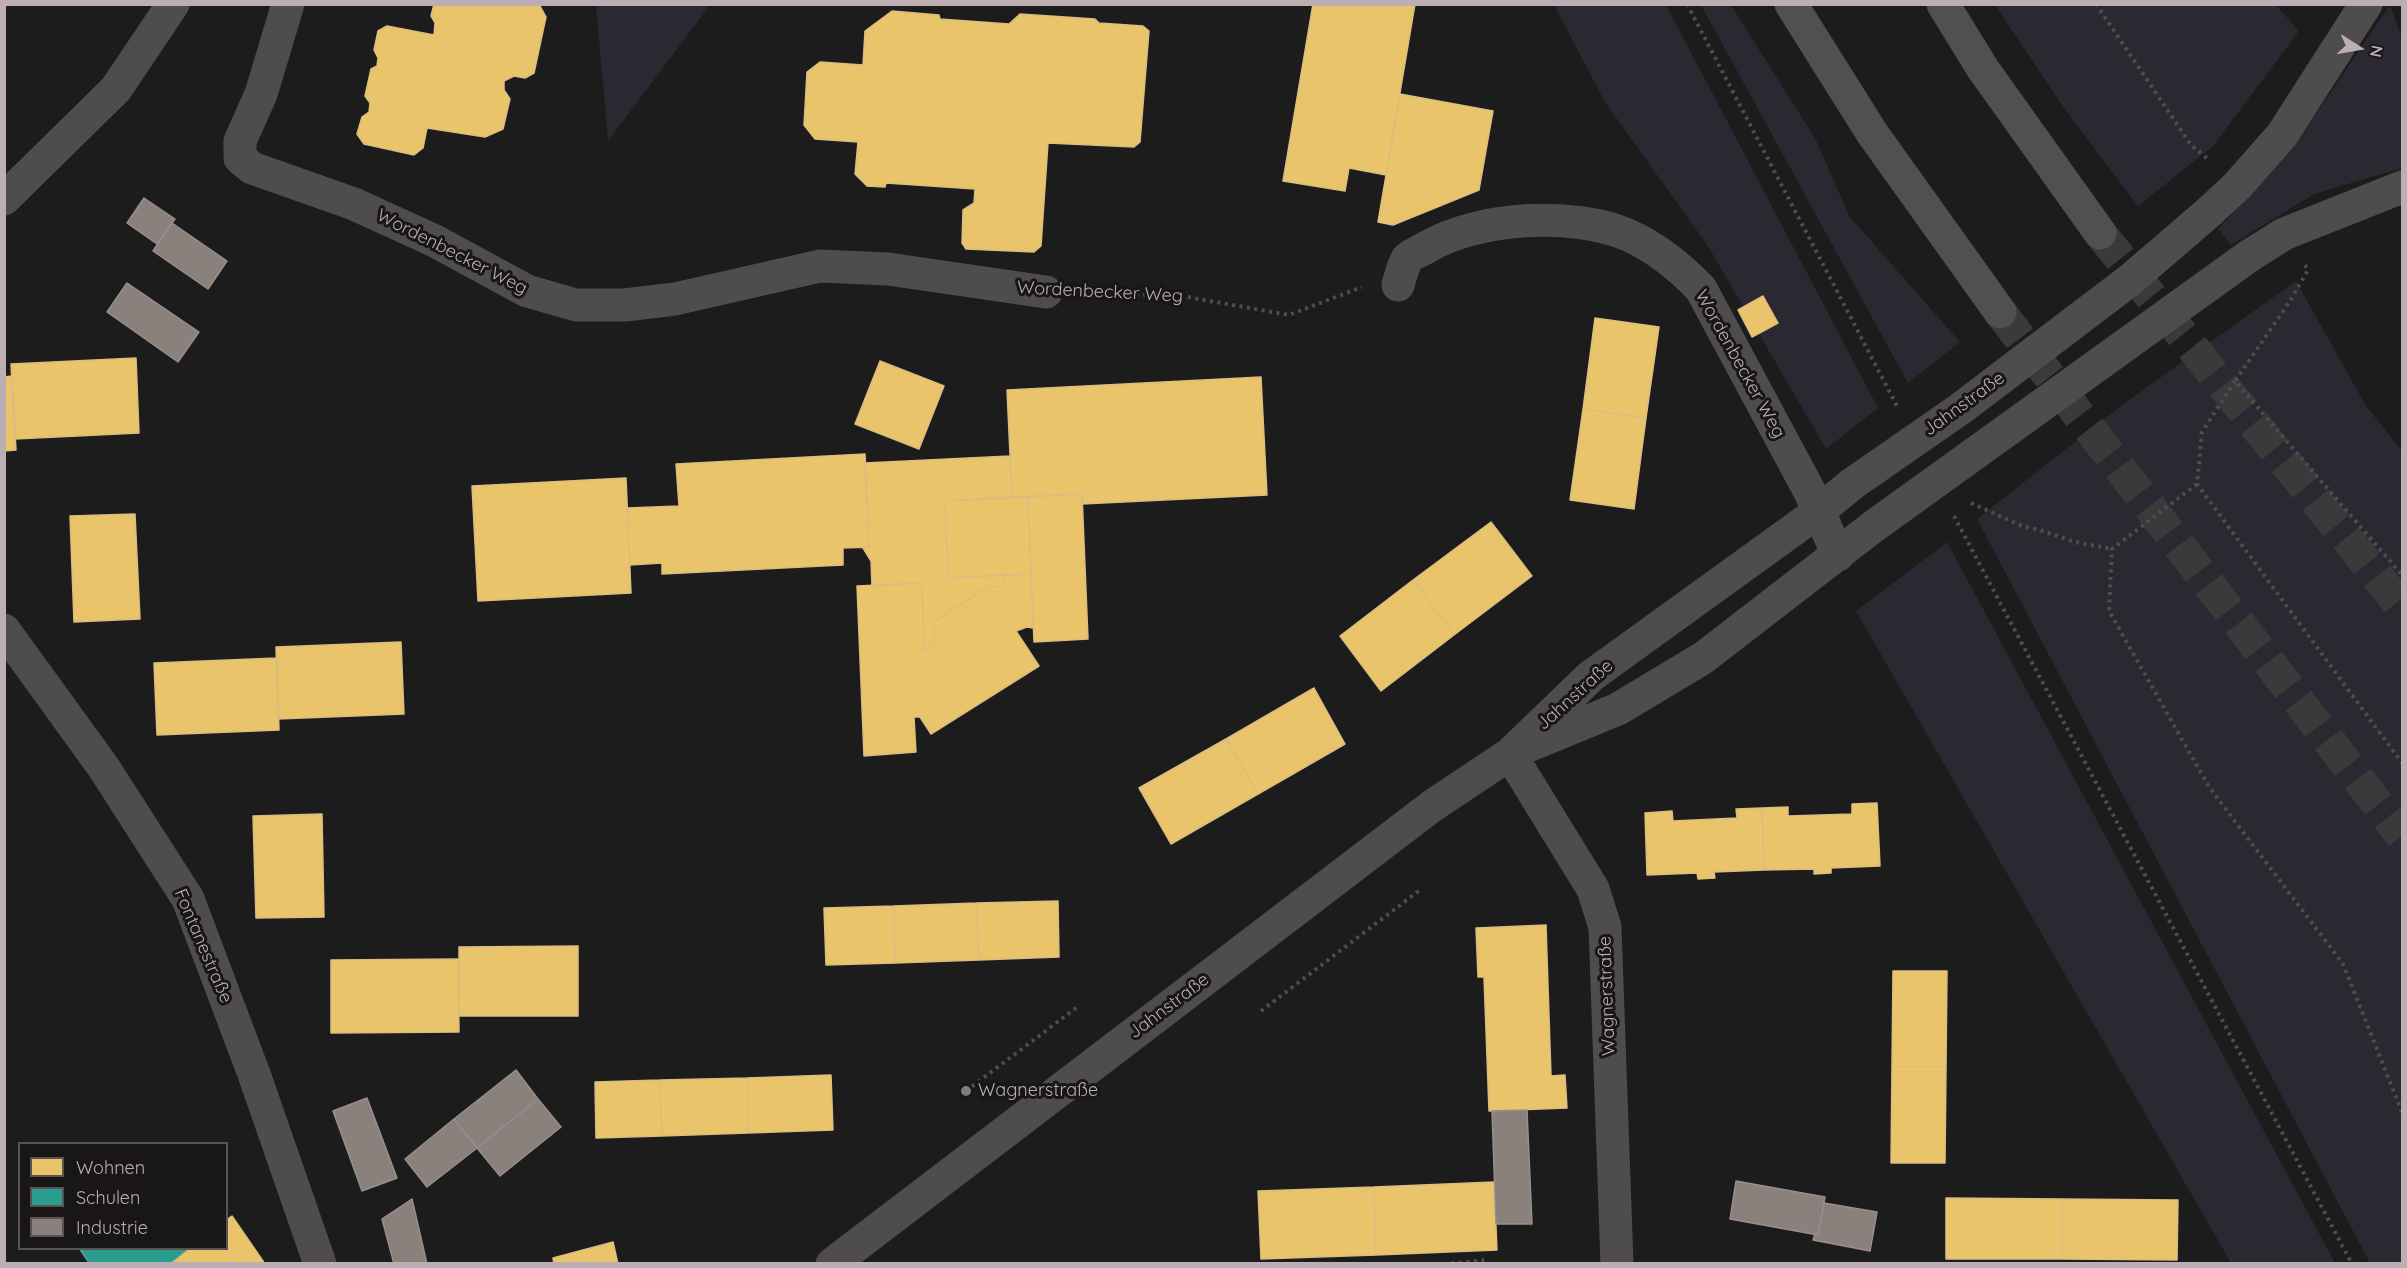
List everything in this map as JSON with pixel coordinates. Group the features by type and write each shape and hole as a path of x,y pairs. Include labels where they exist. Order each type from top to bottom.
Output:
{"highway":[{"path":"1791,4 1872,134 2000,312"},
{"path":"1943,4 1983,69 2100,233"}],"street":[{"path":"4,199 116,89 173,4"},
{"name":"Wordenbecker Weg","path":"288,4 261,94 240,141 240,158 252,168 364,208 435,241 527,291 576,305 625,305 675,299 820,266 888,269 1046,292"},
{"name":"Jahnstraße","path":"832,1263 1432,806 1510,754 1591,676 1818,512 1852,484 1960,409 2130,280 2237,186 2282,135 2366,4"},
{"name":"Jahnstraße","path":"1510,754 1618,710 1703,658 1874,526 2249,256 2284,234 2403,187"},
{"name":"Wordenbecker Weg","path":"1398,285 1408,259 1438,241 1472,230 1503,224 1566,221 1626,234 1653,249 1679,266 1701,289 1811,494 1838,555"},
{"name":"Fontanestraße","path":"4,630 104,768 188,899 254,1074 320,1263"},
{"name":"Wagnerstraße","path":"1510,754 1593,888 1605,927 1617,1263"}],"path":[{"path":"1687,4 1903,418"},
{"path":"2096,4 2191,145 2212,162"},
{"path":"2301,260 2308,270 2290,301 2202,432 2197,484 2403,763"},
{"name":"Wordenbecker Weg","path":"1046,292 1182,296 1289,315 1365,286 1398,285"},
{"path":"2235,381 2403,575"},
{"path":"2197,484 2112,549 2075,542 2022,526 1970,503 1952,513 2352,1263"},
{"path":"2112,549 2109,611 2210,787 2343,964 2403,1112"},
{"path":"1261,1011 1420,890"},
{"path":"966,1091 1080,1005"},
{"path":"1444,1263 1488,1260"}],"shaded area":[{"path":"596,5 710,5 608,141"},
{"path":"1554,5 1666,5 1878,408 1826,449 1708,246 1605,102"},
{"path":"1701,5 1731,5 1816,140 1849,216 1960,342 1908,383"},
{"path":"1995,5 2276,5 2299,31 2213,146 2138,206 2064,108"},
{"path":"2390,5 2402,38 2402,168 2314,194 2231,245 2218,229 2294,146"},
{"path":"2296,281 2366,406 2402,451 2402,1263 2370,1263 1977,519 2126,402"},
{"path":"1947,542 2335,1263 2231,1263 1856,611"}],"building: Wohnen":[{"path":"434,4 539,4 546,17 534,73 525,78 514,76 504,81 504,90 510,99 503,129 485,137 427,128 423,148 414,155 364,144 357,134 362,117 369,112 370,103 365,96 371,69 377,66 378,58 374,50 378,31 387,26 434,35 435,23 431,16"},
{"path":"1313,4 1415,4 1386,175 1349,168 1345,191 1283,181"},
{"path":"892,11 939,15 940,19 1009,24 1020,14 1095,19 1099,23 1143,26 1149,31 1140,142 1134,147 1048,143 1041,246 1034,252 966,249 962,243 963,210 974,203 975,189 886,183 885,187 867,186 855,174 858,142 815,139 804,125 807,72 820,62 863,65 865,31"},
{"path":"1400,94 1493,111 1479,190 1393,225 1378,222"},
{"path":"1763,296 1778,323 1752,337 1738,310"},
{"path":"1595,318 1659,327 1646,418 1583,409"},
{"path":"136,358 139,433 15,439 11,364"},
{"path":"880,361 944,386 919,449 855,424"},
{"path":"12,376 16,450 4,451 4,377"},
{"path":"1261,377 1267,495 1082,504 1082,494 1012,497 1007,390"},
{"path":"1583,409 1646,418 1634,509 1570,500"},
{"path":"865,454 869,547 843,548 843,565 662,574 662,563 630,565 627,508 679,506 676,464"},
{"path":"1010,456 1012,497 945,501 948,578 1002,575 1004,587 989,586 934,622 934,645 924,651 922,583 872,586 871,561 863,548 869,547 865,463"},
{"path":"626,478 631,593 478,601 472,486"},
{"path":"1082,494 1088,639 1034,642 1028,497"},
{"path":"1028,497 1031,574 948,578 945,501"},
{"path":"135,514 140,619 74,622 70,516"},
{"path":"1491,522 1532,576 1454,635 1413,580"},
{"path":"1031,574 1033,628 1027,627 1016,631 1039,666 931,734 920,717 914,717 916,752 864,756 857,586 922,583 924,651 934,645 934,622 989,586 1004,587 1002,575"},
{"path":"1413,580 1454,635 1381,691 1340,636"},
{"path":"401,642 404,714 278,719 276,647"},
{"path":"277,658 279,730 157,735 154,663"},
{"path":"1314,688 1345,744 1258,794 1226,739"},
{"path":"1226,739 1258,794 1171,844 1139,788"},
{"path":"1877,803 1880,866 1831,868 1831,873 1814,874 1814,869 1764,870 1762,808 1788,807 1788,816 1852,814 1852,804"},
{"path":"1762,808 1764,870 1714,872 1715,878 1698,879 1697,873 1647,875 1645,813 1672,811 1673,821 1737,818 1736,809"},
{"path":"322,814 324,917 256,918 253,816"},
{"path":"1058,901 1059,957 979,960 976,903"},
{"path":"976,903 979,960 895,963 894,906"},
{"path":"894,906 895,963 826,965 824,908"},
{"path":"1546,925 1551,1076 1565,1075 1567,1108 1489,1111 1484,977 1478,977 1476,928"},
{"path":"578,946 578,1016 459,1016 459,947"},
{"path":"458,959 459,1032 331,1033 331,960"},
{"path":"1893,971 1947,971 1946,1067 1892,1067"},
{"path":"1892,1067 1946,1067 1945,1163 1891,1163"},
{"path":"831,1075 833,1130 748,1133 747,1078"},
{"path":"747,1078 748,1133 662,1136 660,1080"},
{"path":"660,1080 662,1136 596,1138 595,1082"},
{"path":"1494,1182 1497,1250 1376,1255 1374,1187"},
{"path":"1374,1187 1376,1255 1261,1259 1258,1191"},
{"path":"1946,1198 2062,1199 2062,1259 1946,1259"},
{"path":"2062,1199 2178,1200 2177,1260 2062,1259"},
{"path":"232,1216 265,1264 169,1264 186,1250 228,1250 228,1219"},
{"path":"613,1242 618,1264 554,1264 553,1258"}],"building: Schulen":[{"path":"80,1250 186,1250 169,1264 90,1264"}],"building: Industrie":[{"path":"144,198 175,219 157,244 127,223"},
{"path":"172,223 227,261 208,289 153,251"},
{"path":"127,283 199,332 178,362 107,312"},
{"path":"516,1070 538,1099 477,1148 454,1119"},
{"path":"367,1098 397,1178 362,1191 333,1111"},
{"path":"538,1099 561,1127 500,1176 477,1148"},
{"path":"1527,1110 1532,1224 1496,1224 1492,1111"},
{"path":"454,1119 477,1148 427,1187 405,1159"},
{"path":"1736,1181 1825,1197 1818,1235 1730,1219"},
{"path":"412,1199 427,1264 394,1264 382,1219"},
{"path":"1824,1203 1877,1212 1870,1251 1813,1240 1815,1234 1818,1235"}],"tunnel":[{"path":"2100,233 2402,607"},
{"path":"2000,312 2402,836"}],"place":[{"name":"Wagnerstraße","path":"966,1091"}]}
